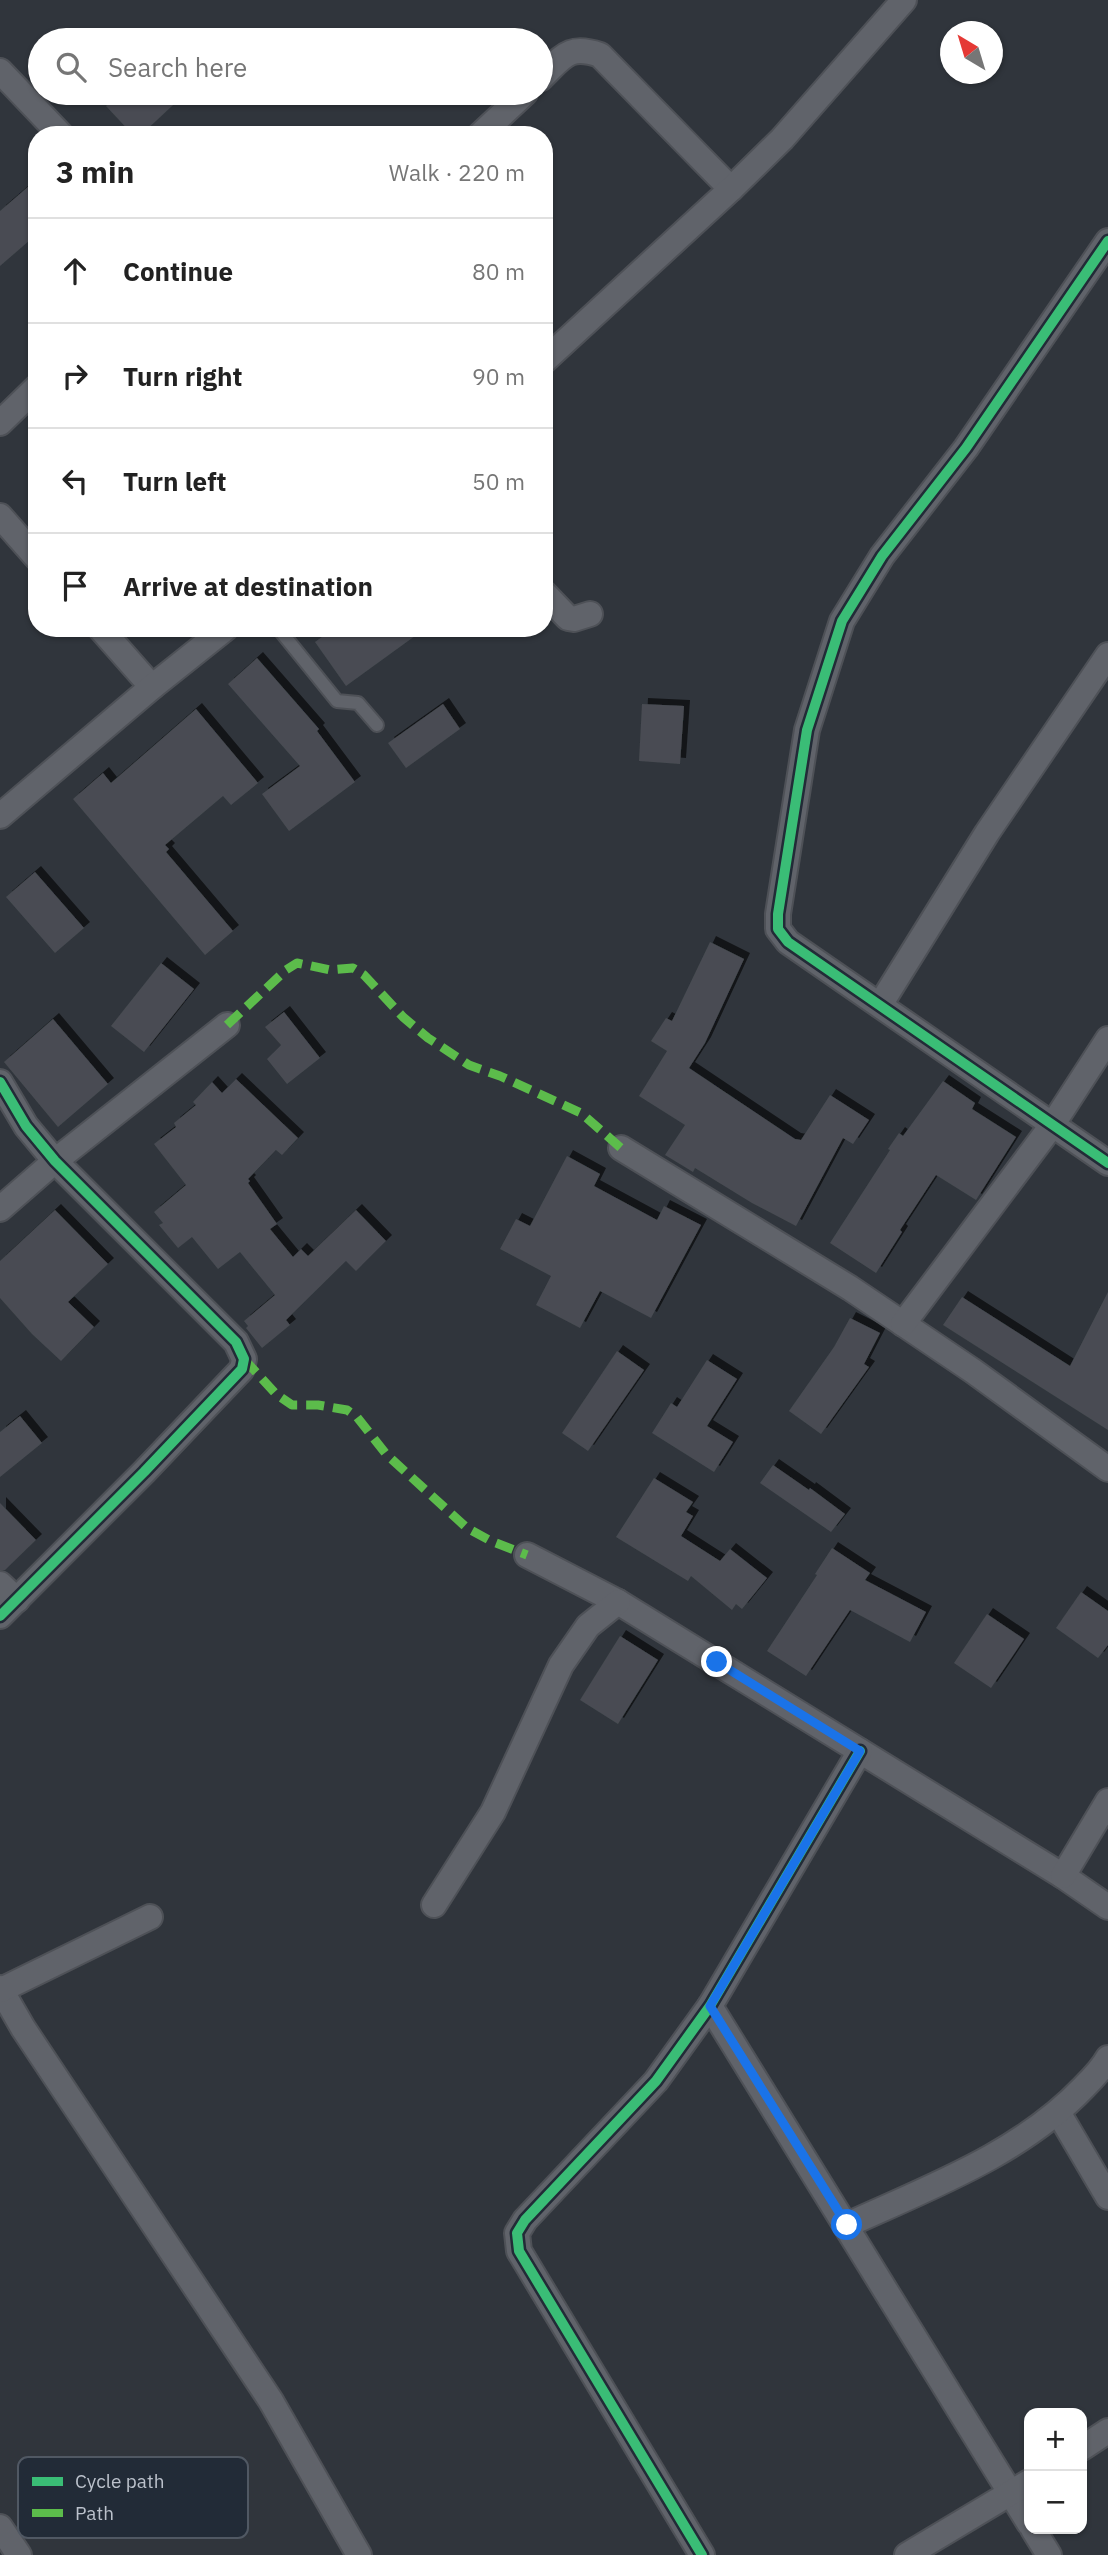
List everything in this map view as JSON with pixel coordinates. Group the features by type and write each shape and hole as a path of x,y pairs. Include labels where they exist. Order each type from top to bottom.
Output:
{"street":[{"path":"553,353 782,139 904,0"},
{"path":"553,66 566,54 584,49 600,55 731,189"},
{"path":"0,71 28,100"},
{"path":"32,105 52,126"},
{"path":"490,126 512,105"},
{"path":"1108,241 966,448 882,556 842,621 807,730 778,914 778,929 788,942 1108,1163"},
{"path":"0,423 28,396"},
{"path":"0,516 28,548"},
{"path":"553,602 569,618 590,614"},
{"path":"108,637 152,687"},
{"path":"0,816 215,637"},
{"path":"880,1005 987,833 1108,655"},
{"path":"0,1209 55,1161 227,1025"},
{"path":"904,1324 1053,1124 1108,1039"},
{"path":"0,1082 26,1126 55,1161 236,1342 244,1359 242,1369 6,1600"},
{"path":"621,1148 850,1288 1108,1469"},
{"path":"527,1555 618,1602 1063,1876 1108,1907"},
{"path":"433,1905 493,1812 561,1665 588,1626 618,1602"},
{"path":"702,2555 519,2251 517,2233 526,2220 656,2081 710,2006 860,1751"},
{"path":"1063,1876 1108,1801"},
{"path":"1084,1892 1108,1930"},
{"path":"150,1917 1,1989 23,2028 271,2401 359,2555"},
{"path":"710,2006 847,2225 1020,2488 907,2555"},
{"path":"847,2225 959,2174 1039,2128 1103,2067 1108,2058"},
{"path":"1058,2112 1108,2197"},
{"path":"1087,2445 1108,2431"},
{"path":"0,2527 19,2555"},
{"path":"1036,2534 1049,2555"}],"lane":[{"path":"285,637 337,701 358,703 377,725"}],"building":[{"path":"173,105 151,126 125,126 106,106"},
{"path":"28,187 28,242 0,266 0,211"},
{"path":"322,637 414,637 346,686 315,642"},
{"path":"257,658 319,729 317,731 355,782 289,831 262,794 300,766 228,684"},
{"path":"443,704 460,729 406,768 388,743"},
{"path":"642,704 684,706 680,764 639,761"},
{"path":"196,709 258,783 231,805 223,796 165,845 169,849 166,852 233,931 205,955 73,799 103,773 111,783"},
{"path":"35,872 84,928 55,953 6,897"},
{"path":"710,942 744,959 705,1043 689,1068 795,1139 801,1140 830,1095 869,1120 853,1144 843,1138 796,1226 695,1168 693,1172 665,1155 685,1125 639,1096 667,1051 651,1041 666,1018 672,1021"},
{"path":"161,963 194,989 144,1052 111,1026"},
{"path":"284,1012 320,1058 287,1084 267,1059 281,1045 265,1027"},
{"path":"53,1019 108,1084 58,1127 4,1062"},
{"path":"236,1079 298,1138 282,1155 276,1150 248,1179 248,1183 277,1224 270,1229 293,1257 301,1249 308,1256 356,1210 386,1241 356,1271 346,1261 286,1320 290,1325 262,1348 246,1328 248,1326 244,1321 275,1295 240,1252 218,1269 192,1237 178,1248 159,1225 163,1223 154,1212 186,1185 154,1144 176,1127 174,1123 196,1105 193,1102 212,1082 222,1093"},
{"path":"943,1081 975,1103 972,1109 1016,1137 976,1200 936,1175 876,1273 830,1243 899,1133 903,1136"},
{"path":"567,1156 600,1174 594,1186 657,1220 664,1206 701,1225 651,1318 600,1291 580,1328 536,1305 551,1276 500,1249 516,1219 530,1226"},
{"path":"55,1210 108,1264 68,1302 94,1327 61,1361 0,1298 0,1261"},
{"path":"1108,1292 1108,1430 943,1325 962,1297 1070,1366"},
{"path":"850,1318 880,1333 864,1364 869,1367 821,1434 789,1411 834,1347"},
{"path":"617,1351 644,1370 588,1451 562,1433"},
{"path":"707,1360 737,1379 707,1426 733,1442 714,1472 652,1433 671,1403 677,1407"},
{"path":"20,1416 42,1443 0,1477 0,1432"},
{"path":"773,1465 845,1514 831,1532 760,1483"},
{"path":"654,1478 693,1502 686,1512 693,1516 681,1536 720,1561 730,1549 767,1578 742,1609 736,1604 732,1610 691,1576 688,1581 616,1537"},
{"path":"0,1503 36,1540 5,1570 0,1570"},
{"path":"832,1548 870,1573 865,1580 926,1612 910,1642 850,1610 806,1676 767,1651"},
{"path":"1081,1592 1108,1611 1108,1645 1098,1658 1056,1628"},
{"path":"987,1614 1024,1639 991,1688 954,1663"},
{"path":"620,1636 658,1660 618,1724 580,1700"}],"marked path":[{"path":"227,1025 297,963 330,970 353,968 364,975 403,1017 428,1038 469,1065 500,1076 581,1113 621,1148"},
{"path":"244,1359 276,1394 292,1405 318,1405 347,1410 357,1417 386,1454 467,1528 527,1555"}],"cycle path":[{"path":"1108,241 966,448 882,556 842,621 807,730 778,914 778,929 788,942 1108,1163"},
{"path":"0,1082 26,1126 55,1161 236,1342 244,1359 242,1369 0,1616"},
{"path":"702,2555 519,2251 517,2233 525,2220 656,2081 710,2006 860,1751"}],"route":[{"path":"717,1662 860,1751 710,2006 847,2225"}]}
